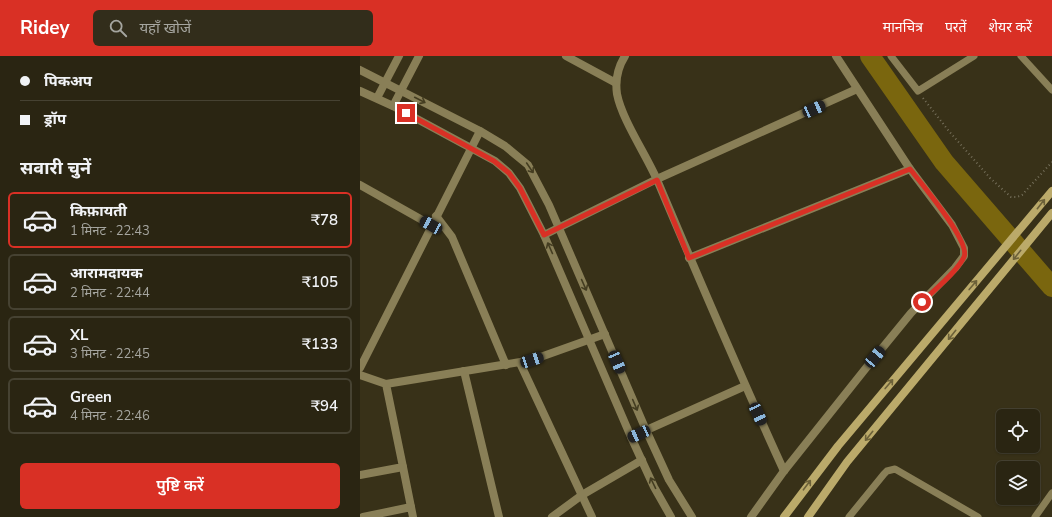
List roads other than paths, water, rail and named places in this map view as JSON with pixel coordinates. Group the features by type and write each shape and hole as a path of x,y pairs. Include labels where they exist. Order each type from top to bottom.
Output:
{"main road":[{"path":"784,517 838,446 1052,191"},
{"path":"808,517 847,462 1052,213"}],"street":[{"path":"377,98 399,56"},
{"path":"393,106 419,56"},
{"path":"566,56 616,82"},
{"path":"625,56 620,64 616,82 620,105 657,180 689,258 784,471"},
{"path":"751,517 784,471 911,313 955,268 964,256 964,248 955,230 910,169 836,56"},
{"path":"360,70 401,89 480,131 505,146 528,165 540,184 669,480 692,517"},
{"path":"544,235 657,180 857,89"},
{"path":"360,91 393,106 494,161 509,173 520,188 544,235 631,437 671,517"},
{"path":"360,368 431,225 480,131"},
{"path":"689,258 910,169"},
{"path":"360,185 431,225"},
{"path":"436,216 452,238 506,365"},
{"path":"360,375 386,384 520,363 590,341 606,334"},
{"path":"520,363 592,517"},
{"path":"464,371 499,517"},
{"path":"386,384 413,517"},
{"path":"631,437 745,386"},
{"path":"552,517 582,495 642,460"},
{"path":"360,475 403,467"},
{"path":"363,517 411,507"}],"lane":[{"path":"891,56 918,91 974,56"},
{"path":"1021,56 1052,90"},
{"path":"849,517 884,474 887,471 896,469 978,517"},
{"path":"1035,517 1052,493"}],"waterway":[{"path":"870,56 944,162 1052,287"}]}
